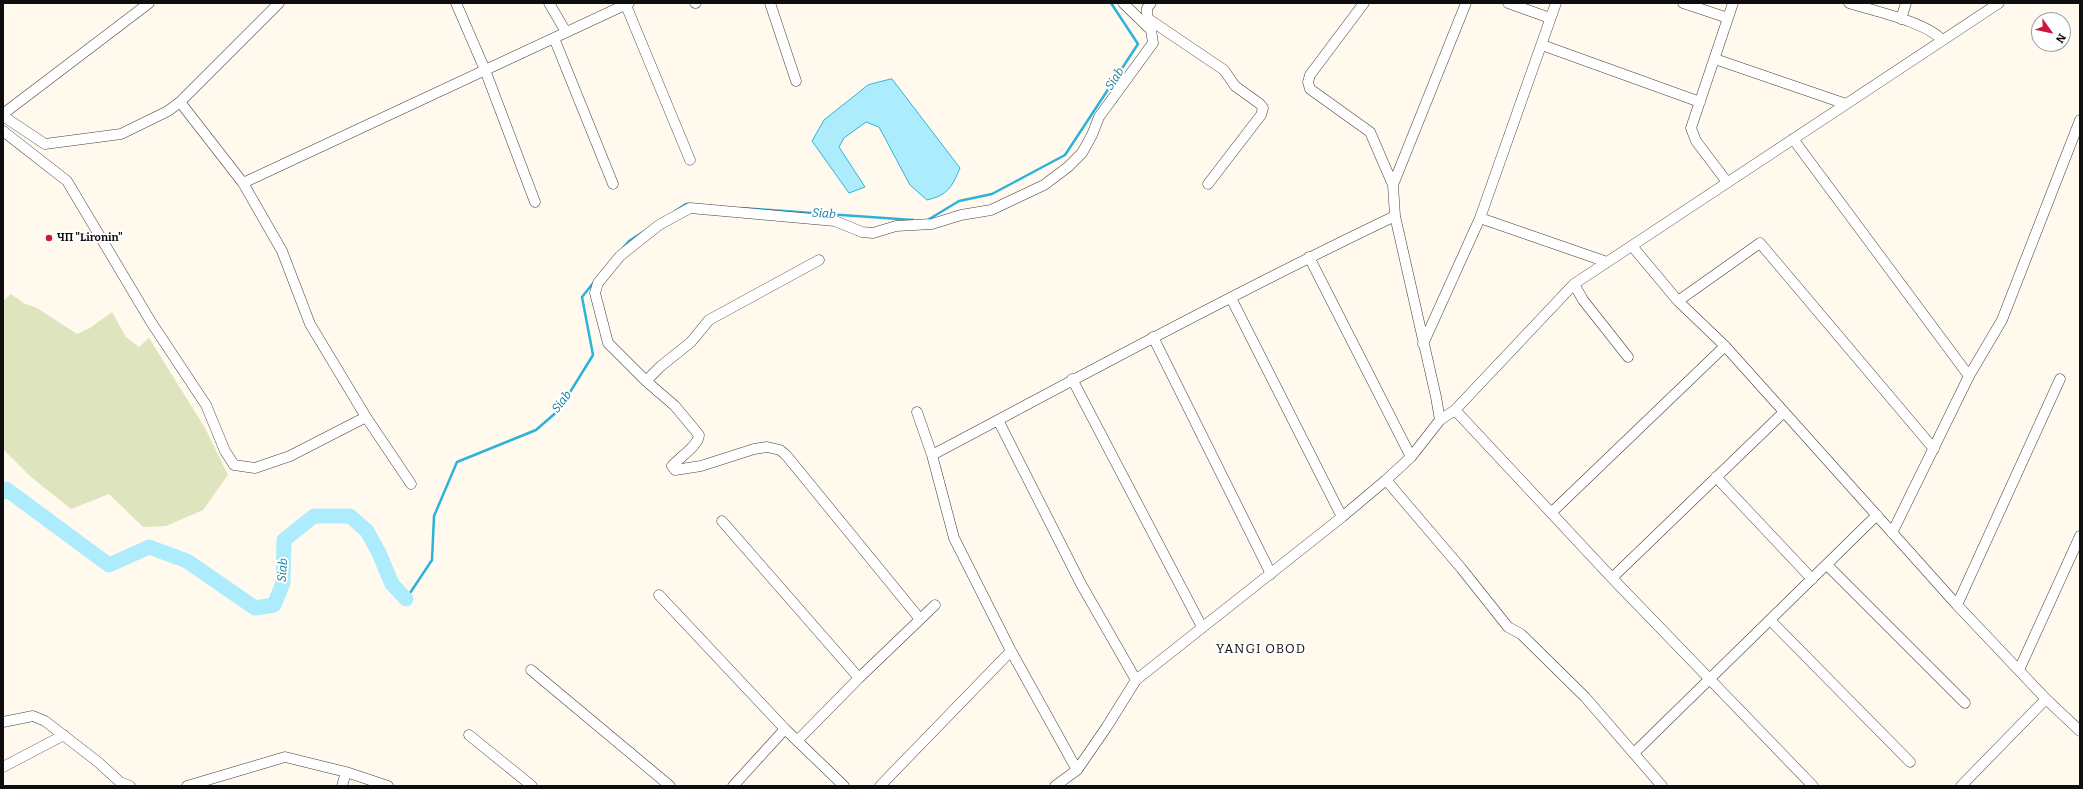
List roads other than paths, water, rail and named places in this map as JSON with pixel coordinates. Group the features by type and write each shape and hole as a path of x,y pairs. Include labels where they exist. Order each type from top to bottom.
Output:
{"street":[{"path":"147,4 3,115 45,144 121,134 168,111 180,102 278,3"},
{"path":"456,3 485,70 535,202"},
{"path":"549,3 566,32"},
{"path":"243,183 626,3 690,160"},
{"path":"770,3 796,81"},
{"path":"1123,3 1156,30 1224,70 1235,86 1260,104 1263,108 1261,115 1208,184"},
{"path":"920,619 786,455 780,450 767,447 754,449 701,466 675,470 672,466 684,453 694,447 699,439 699,435 675,406 646,381 608,343 594,292 598,283 620,256 659,225 690,208 834,221 862,232 873,232 896,226 932,224 960,215 991,210 1044,185 1068,167 1082,154 1092,136 1099,117 1154,43 1156,30 1147,18 1147,8 1151,3"},
{"path":"1364,3 1310,75 1308,82 1310,89 1370,132 1393,185 1395,216 1440,420"},
{"path":"1393,185 1466,3"},
{"path":"1508,3 1550,18"},
{"path":"1423,344 1480,218 1556,3"},
{"path":"1683,3 1728,18"},
{"path":"1727,182 1692,134 1691,128 1733,3"},
{"path":"1849,3 1901,19 1935,32 1942,40"},
{"path":"1901,19 1906,3"},
{"path":"1055,786 1077,770 1106,728 1136,680 1271,574 1386,480 1411,457 1440,420 1455,410 1574,284 1999,3"},
{"path":"554,38 613,184"},
{"path":"1542,45 1700,102"},
{"path":"1715,59 1846,104"},
{"path":"180,102 243,183 282,251 310,324 366,416 411,484"},
{"path":"1892,533 1969,376 2002,320 2080,120"},
{"path":"3,131 67,181 151,322 206,405 226,451 234,465 255,468 290,456 366,416"},
{"path":"1793,139 1969,376"},
{"path":"932,455 1153,337 1309,257 1395,216"},
{"path":"1480,218 1607,262"},
{"path":"1678,301 1760,243 1934,449"},
{"path":"1632,246 1678,301 1725,346 1957,605 2046,699 2079,730"},
{"path":"1309,257 1411,457"},
{"path":"646,381 661,366 691,342 708,320 819,260"},
{"path":"1574,284 1583,300 1628,357"},
{"path":"1231,298 1342,517"},
{"path":"1153,337 1271,574"},
{"path":"1551,513 1725,346"},
{"path":"1072,379 1202,627"},
{"path":"1957,605 2060,379"},
{"path":"1455,410 1612,578 1813,786"},
{"path":"918,412 932,455 954,538 1011,651 1077,770"},
{"path":"1612,578 1784,412"},
{"path":"998,420 1081,584 1136,680"},
{"path":"1716,477 1812,579"},
{"path":"1386,480 1461,568 1508,627 1521,634 1585,697 1662,786"},
{"path":"1634,753 1877,516"},
{"path":"722,521 859,678"},
{"path":"2019,670 2080,536"},
{"path":"1827,564 1965,704"},
{"path":"658,595 785,729 844,786"},
{"path":"797,741 859,678 935,605"},
{"path":"1770,620 1910,762"},
{"path":"880,786 1011,651"},
{"path":"531,670 670,786"},
{"path":"1961,786 2046,699"},
{"path":"3,722 33,716 45,721 64,735 120,784 130,786"},
{"path":"733,786 785,729"},
{"path":"3,767 64,735"},
{"path":"469,735 532,786"},
{"path":"187,786 285,757 346,772 388,786"},
{"path":"342,786 346,772"}],"water":[{"path":"892,79 960,168 952,185 940,196 927,200 910,185 879,127 866,122 844,138 839,147 865,187 849,193 812,141 824,120 868,85"}],"waterway":[{"name":"Siab","path":"926,221 959,201 992,194 1065,155 1138,44 1111,3"},
{"name":"Siab","path":"675,211 686,204 690,204"},
{"name":"Siab","path":"741,208 913,220"},
{"name":"Siab","path":"622,249 629,241 646,230"},
{"name":"Siab","path":"406,599 432,560 434,516 457,462 536,430 559,410 593,355 582,297 594,282"},
{"name":"Siab","path":"3,492 6,489 109,565 149,547 187,561 255,608 274,605 283,583 284,540 314,516 350,516 367,531 379,553 392,584 406,599"}],"place":[{"name":"ЧП \"Lironin\"","path":"49,238"}],"district":[{"name":"YANGI OBOD","path":"1261,649"}]}
